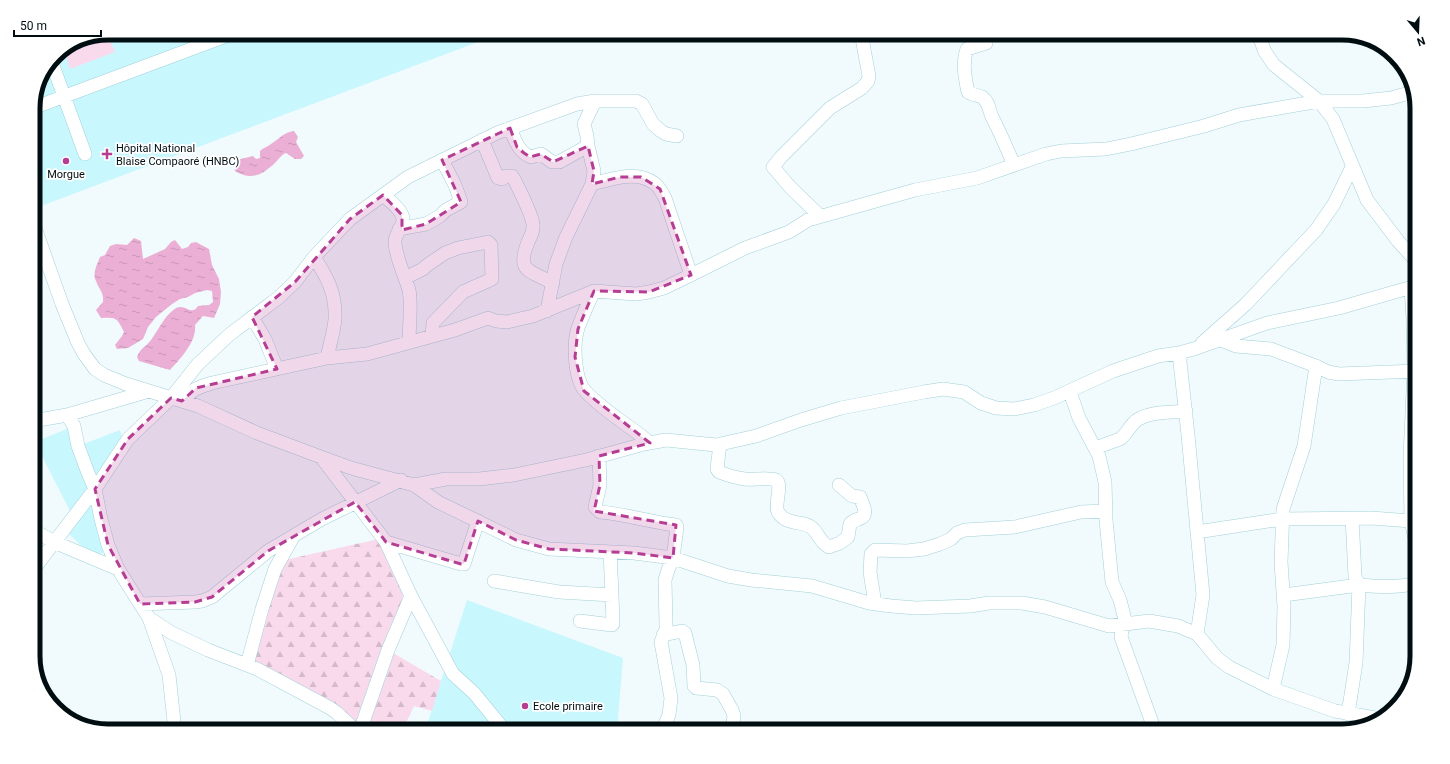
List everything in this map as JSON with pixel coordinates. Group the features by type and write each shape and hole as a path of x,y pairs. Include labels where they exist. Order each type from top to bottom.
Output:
{"street":[{"path":"40,105 215,40"},
{"path":"820,216 774,169 773,166 830,108 862,88 868,81 869,76 862,40"},
{"path":"986,40 986,43 967,49 964,72 968,92 972,95 981,96 987,103 1014,165"},
{"path":"1261,40 1265,52 1274,65 1319,101 1333,119 1367,200 1410,254"},
{"path":"54,68 85,154"},
{"path":"40,561 95,489 128,439 176,399 196,388 327,358 367,354 455,330 488,318 496,321 507,322 547,311 594,291 636,294 664,288 745,248 789,232 808,220 915,190 977,178 1061,150 1106,149 1204,126 1238,115 1319,101 1363,101 1390,98 1408,93"},
{"path":"547,311 556,264 566,237 592,184 594,171 584,124 594,101"},
{"path":"176,399 198,364 229,335 278,298 295,282 314,257 350,219 408,177 482,140 510,128 577,104 594,101 636,101 642,104 653,124 666,134 677,136"},
{"path":"510,128 517,147 524,153 531,157 541,154 552,162 559,162 588,146"},
{"path":"482,140 498,178 502,179 506,176 512,176 533,223 533,231 523,254 522,261 525,267 531,272 553,282"},
{"path":"399,229 426,224 440,216 446,210 461,202 442,160"},
{"path":"1197,348 1246,304 1316,230 1334,204 1352,167"},
{"path":"592,184 620,177 632,176 641,177 654,182 665,198 691,275"},
{"path":"383,194 402,215 402,224 395,237 395,245 409,292 409,342"},
{"path":"40,242 62,304 84,354 95,368 104,375 198,406 258,433 351,468 401,480 414,485 438,502 516,540 549,549 634,553 673,558 728,576 751,580 812,586 875,604 916,608 970,606 989,603 1022,603 1045,606 1109,626 1149,621 1178,626 1197,634 1217,658 1229,668 1273,689 1335,711 1370,718"},
{"path":"405,278 458,248 488,242 490,245 492,279 463,292 433,323 432,336"},
{"path":"314,257 327,278 333,293 335,319 327,358"},
{"path":"414,485 452,478 479,479 514,475 666,440 710,445 720,444 756,436 841,408 943,389 964,392 982,403 996,408 1014,409 1034,405 1070,392 1083,384 1130,365 1158,356 1179,353 1197,348 1221,340 1243,330 1267,323 1339,308 1410,287"},
{"path":"594,291 578,329 575,357 577,373 584,391 613,415 628,424 650,443"},
{"path":"252,317 267,345 277,369"},
{"path":"1221,340 1236,346 1271,349 1328,372 1339,374 1410,371"},
{"path":"1179,353 1186,411 1203,595 1197,634"},
{"path":"1273,689 1283,644 1284,595 1281,562 1283,509 1304,446 1316,366"},
{"path":"40,420 67,415 149,391"},
{"path":"1070,392 1079,418 1099,456 1105,482 1108,551 1112,582 1120,600 1126,624 1122,630 1121,637 1152,724"},
{"path":"1095,448 1120,439 1136,421 1144,416 1186,411"},
{"path":"67,415 74,426 78,446 95,489 108,545 118,569 149,618 169,675 174,724"},
{"path":"720,444 717,469 719,472 745,479 776,480 779,483 777,510 780,515 795,523 810,526 822,544 829,547 840,543 848,537 850,524 854,520 862,518 864,514 864,507 860,498 852,496 839,485"},
{"path":"599,456 600,484 595,507 597,510 600,512 622,514 659,523 676,525 678,530 673,558 665,580 666,629 663,635 662,644 671,698 669,715 665,724"},
{"path":"321,457 386,542 411,596 453,674 474,693 499,724"},
{"path":"140,604 195,602 212,597 268,551 322,518 401,480"},
{"path":"875,604 870,572 871,554 875,550 907,551 924,549 946,541 965,530 1016,527 1081,512 1106,511"},
{"path":"1348,714 1356,663 1359,585 1355,576 1352,518"},
{"path":"1197,532 1282,519 1410,519"},
{"path":"386,542 464,564 478,522"},
{"path":"40,534 54,542 118,569"},
{"path":"247,665 262,609 276,568 292,537"},
{"path":"580,621 613,624 610,552"},
{"path":"494,581 559,592 612,596"},
{"path":"1284,595 1359,585 1388,587 1410,585"},
{"path":"362,724 388,650 411,596"},
{"path":"149,618 172,633 208,650 247,665 330,708 338,713 349,724"},
{"path":"663,635 682,631 685,633 694,670 694,686 696,688 716,690 723,694 734,716 733,724"}],"highlighted area":[{"path":"510,128 517,147 530,157 541,154 553,162 588,146 594,171 592,184 620,177 641,177 660,189 691,275 649,292 594,291 578,329 575,357 584,391 650,443 599,456 600,485 594,511 676,525 673,558 634,553 549,549 516,540 478,521 464,564 461,564 386,542 355,502 268,551 212,597 195,602 140,604 108,545 95,489 128,439 171,398 182,401 196,388 277,369 252,317 295,282 350,219 383,195 402,215 402,230 426,224 461,202 442,160"}],"shaded area":[{"name":"Hôpital National Blaise Compaoré (HNBC)","path":"108,40 483,40 40,206 40,104 42,91 47,78 63,57 74,49 86,44 95,41"},
{"path":"74,426 81,445 120,430 124,444 97,486 112,547 94,558 64,529 73,517 40,452 40,440"},
{"path":"467,600 623,658 618,724 427,724"}],"green space":[{"path":"110,40 115,52 70,69 66,55 74,49 95,41"},
{"path":"383,538 407,580 388,650 441,681 432,711 414,706 405,724 347,724 250,663 285,560"}],"water":[{"path":"294,131 298,137 296,142 304,156 301,159 295,159 286,153 266,171 256,175 246,176 235,171 234,163 237,160 253,156 256,159 260,158 261,150 284,134"},
{"path":"134,238 141,241 143,259 165,249 175,240 182,249 188,247 191,243 196,242 209,249 212,265 219,279 221,292 220,304 214,318 203,316 195,325 195,331 191,343 170,370 139,361 137,357 140,351 151,340 172,311 180,307 193,310 198,306 209,305 213,302 212,291 207,290 195,293 180,299 156,317 148,327 143,339 128,348 117,349 115,345 124,332 116,319 101,318 96,310 103,302 103,299 102,293 95,278 95,272 100,257 105,255 110,246 116,244 127,245"}],"place":[{"name":"Hôpital National Blaise Compaoré (HNBC)","path":"107,154"},
{"name":"Morgue","path":"66,161"},
{"name":"Ecole primaire","path":"525,706"}]}
